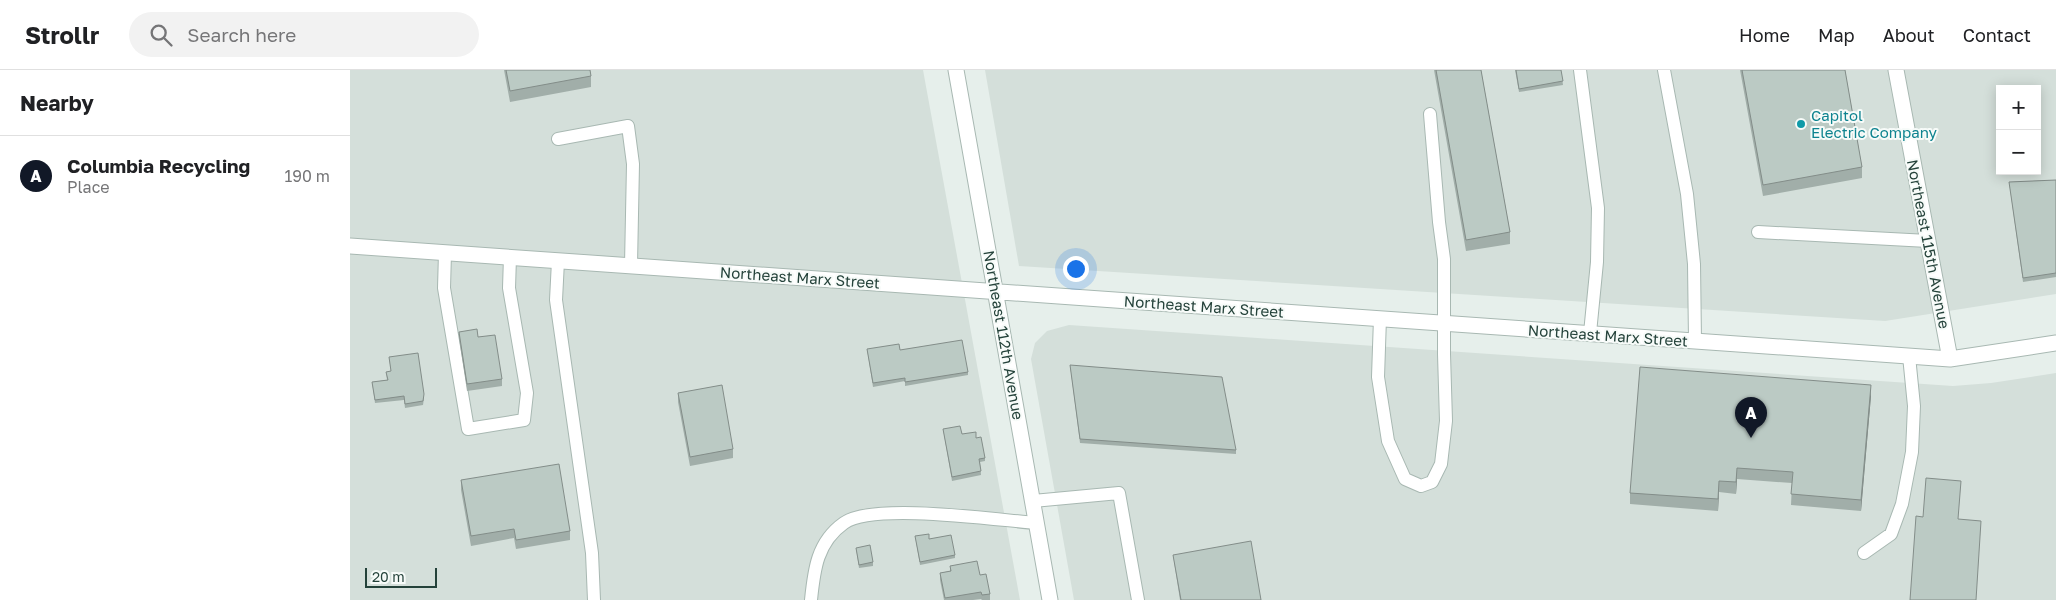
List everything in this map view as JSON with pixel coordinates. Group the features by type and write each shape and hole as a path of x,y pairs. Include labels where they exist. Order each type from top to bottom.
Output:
{"street":[{"name":"Northeast 112th Avenue","path":"956,70 1050,600"},
{"name":"Northeast 115th Avenue","path":"1896,70 1950,359"},
{"name":"Northeast Marx Street","path":"350,246 1950,359 2056,343"}],"lane":[{"path":"1580,70 1586,102 1598,208 1597,262 1590,333"},
{"path":"1664,70 1688,203 1694,264 1694,341"},
{"path":"1380,318 1378,377 1388,441 1405,479 1421,486 1432,482 1441,464 1446,421 1444,259 1430,114"},
{"path":"558,139 628,126 633,164 631,265"},
{"path":"1758,232 1928,241"},
{"path":"445,253 444,288 468,429 524,420 527,393 509,288 510,257"},
{"path":"558,261 556,300 592,553 594,600"},
{"path":"1864,553 1891,534 1902,504 1912,452 1914,406 1909,356"},
{"path":"1033,501 1119,493 1138,600"},
{"path":"811,600 814,567 826,542 836,529 856,517 901,513 1036,522"}],"shaded area":[{"path":"350,70 923,70 1020,600 350,600"},
{"path":"985,70 2056,70 2056,294 1885,321 1019,266"},
{"path":"1069,325 1953,386 1991,383 2056,373 2056,600 1074,600 1031,359 1035,343 1047,331"}],"building":[{"path":"506,70 590,70 591,76 510,91"},
{"path":"1436,70 1481,70 1510,232 1466,240"},
{"path":"1516,70 1561,70 1563,81 1519,89"},
{"name":"Capitol Electric Company","path":"1742,70 1845,70 1862,167 1763,185"},
{"path":"2056,180 2056,273 2023,278 2009,182"},
{"path":"477,329 478,337 495,335 502,379 467,384 459,332"},
{"path":"962,340 968,372 905,382 905,378 873,383 867,349 899,344 900,350"},
{"path":"418,353 424,394 423,401 405,404 404,396 375,400 372,382 388,380 386,372 391,371 389,357"},
{"path":"1070,365 1222,377 1236,450 1080,439"},
{"path":"1640,367 1871,385 1861,500 1791,494 1793,472 1737,468 1736,482 1719,481 1718,499 1630,493"},
{"path":"722,385 733,449 690,457 678,393"},
{"path":"960,426 962,434 976,432 976,438 981,437 985,458 979,459 981,471 952,477 943,429"},
{"path":"559,464 570,531 516,540 514,529 471,536 461,480"},
{"path":"1926,478 1961,481 1958,519 1981,521 1976,600 1910,600 1916,516 1923,517"},
{"path":"929,534 929,539 951,535 955,555 920,562 915,536"},
{"path":"1251,541 1261,600 1181,600 1173,555"},
{"path":"870,545 873,562 859,565 856,548"},
{"path":"977,561 980,575 986,574 990,594 982,595 981,592 945,598 940,573 951,571 950,566"}],"place":[{"name":"Capitol Electric Company","path":"1801,124"},
{"name":"Columbia Recycling","path":"1751,438"}]}
